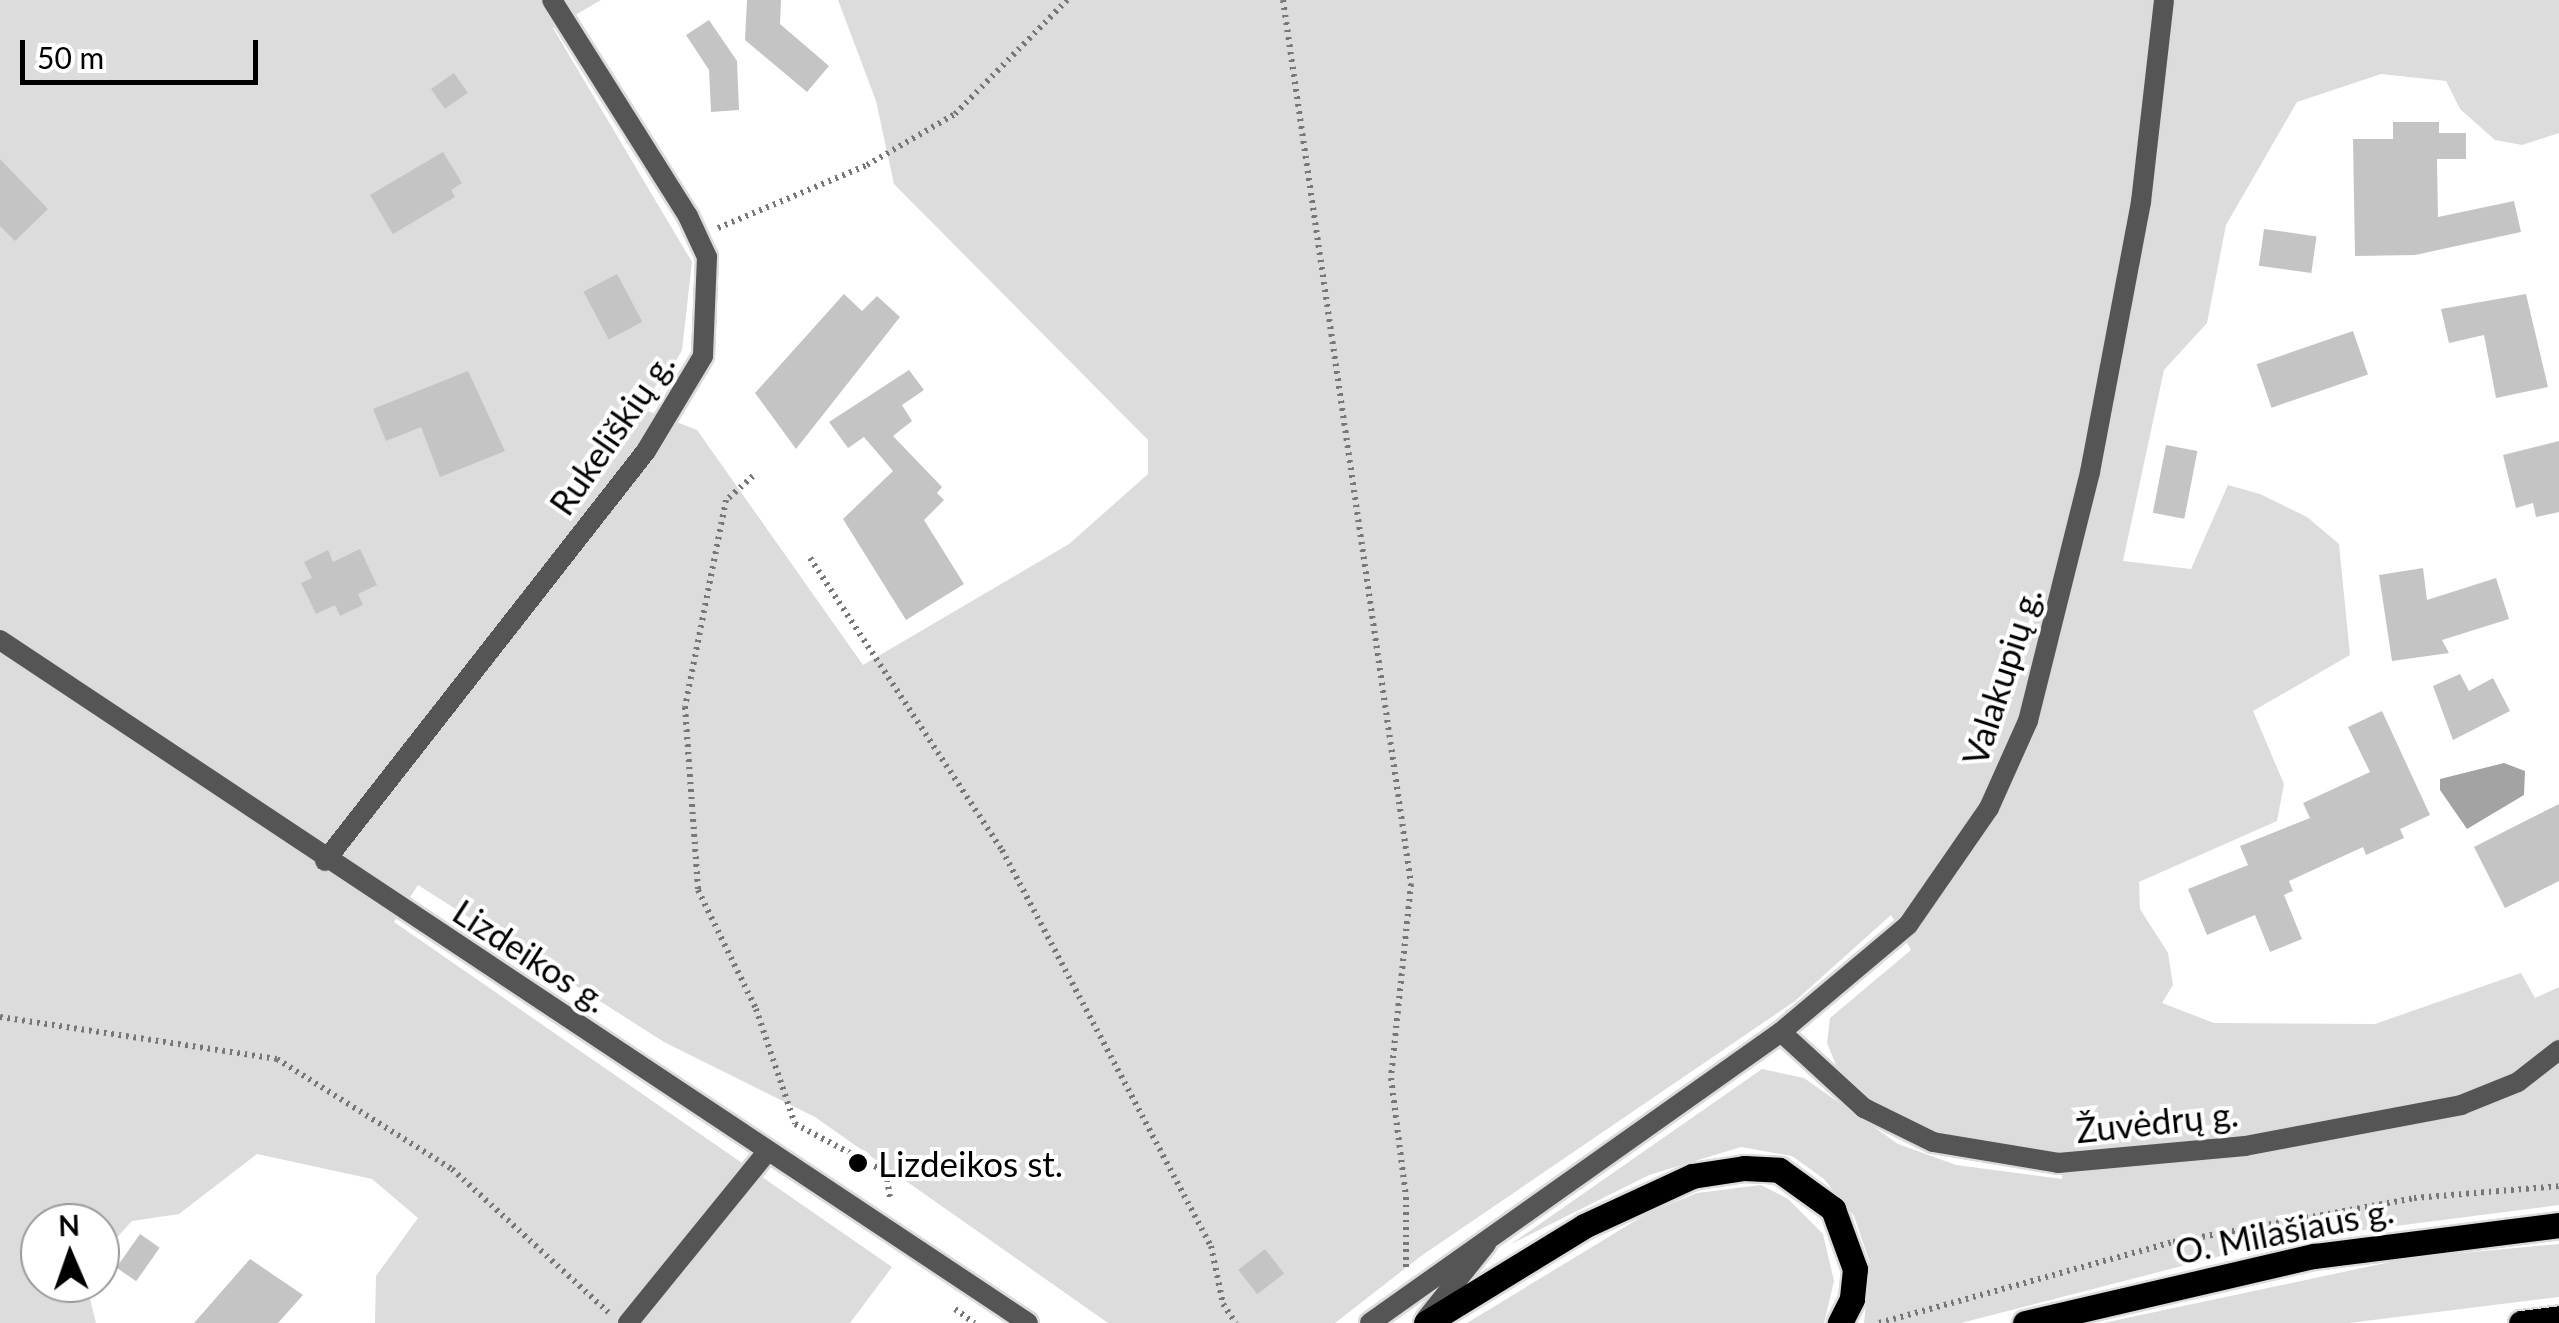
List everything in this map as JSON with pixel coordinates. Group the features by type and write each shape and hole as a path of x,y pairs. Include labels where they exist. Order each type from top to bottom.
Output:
{"main road":[{"path":"1425,1323 1584,1226 1692,1176 1744,1168 1778,1170 1833,1209 1855,1268 1852,1299 1840,1323"},
{"name":"O. Milašiaus g.","path":"2025,1323 2314,1256 2559,1226"},
{"path":"2521,1323 2559,1318"}],"street":[{"name":"Rukeliškių g.","path":"325,861 690,386 703,356 710,290 697,236 552,0"},
{"name":"Valakupių g.","path":"1370,1323 1500,1227 1782,1032 1908,926 1990,808 2028,721 2063,597 2110,375 2141,202 2164,0"},
{"name":"Lizdeikos g.","path":"0,640 325,861 1028,1323"},
{"name":"Žuvėdrų g.","path":"1782,1032 1864,1108 1933,1142 2058,1164 2244,1146 2461,1105 2518,1082 2559,1050"},
{"path":"628,1323 768,1151"},
{"path":"1425,1323 1500,1227"}],"path":[{"path":"697,236 866,166 955,114 1067,0"},
{"path":"1284,0 1411,884 1391,1078 1406,1197 1406,1294"},
{"path":"753,476 726,500 684,706 698,890 756,1009 795,1124 886,1172 890,1198"},
{"path":"810,558 1002,850 1211,1246 1223,1304 1236,1323"},
{"path":"0,1017 276,1060 452,1169 620,1323"},
{"path":"1879,1323 2209,1234 2414,1198 2559,1186"}],"shaded area":[{"path":"0,0 601,0 553,28 692,262 682,350 648,411 697,430 863,665 1069,544 1148,474 1148,440 894,184 876,101 838,0 2559,0 2559,133 2522,145 2495,140 2460,109 2446,81 2381,74 2297,102 2226,225 2207,323 2164,370 2123,561 2191,569 2228,485 2260,494 2307,517 2339,544 2350,655 2253,711 2284,784 2277,821 2139,882 2140,909 2168,953 2173,985 2162,1003 2214,1023 2375,1024 2521,973 2535,998 2559,987 2559,1205 2279,1241 1961,1323 1864,1323 1870,1263 1854,1216 1824,1179 1792,1156 1741,1147 1649,1175 1511,1244 1762,1069 1804,1078 1898,1144 1956,1165 2062,1179 2061,1152 1983,1147 1917,1127 1867,1102 1836,1065 1827,1043 1830,1018 1911,950 1891,915 1795,1001 1421,1256 1335,1323 1108,1323 815,1117 664,1042 418,885 394,922 892,1267 850,1323 375,1323 376,1276 418,1218 372,1179 257,1154 179,1214 132,1221 120,1234 120,1203 20,1203 20,1303 91,1303 96,1323 0,1323"},
{"path":"2504,763 2525,771 2524,795 2467,829 2440,790 2440,779"},
{"path":"1761,1185 1788,1199 1823,1234 1834,1281 1824,1323 1467,1323 1648,1213 1697,1193"},
{"path":"2559,1244 2559,1297 2349,1323 2103,1323 2409,1258"}],"building":[{"path":"747,0 781,0 780,24 829,66 807,92 745,40"},
{"path":"709,20 737,61 739,110 711,112 709,70 686,35"},
{"path":"454,73 468,93 445,109 431,89"},
{"path":"2393,122 2439,122 2439,133 2466,133 2466,159 2437,159 2438,217 2514,201 2521,232 2415,255 2355,256 2353,139 2393,139"},
{"path":"443,152 462,183 451,190 455,197 393,234 370,195"},
{"path":"0,159 48,209 15,241 0,226"},
{"path":"2264,229 2316,236 2311,273 2259,266"},
{"path":"617,274 642,322 609,340 583,292"},
{"path":"844,294 862,311 877,296 900,317 796,449 755,393"},
{"path":"2526,294 2548,387 2496,398 2484,335 2449,343 2441,309"},
{"path":"2353,331 2368,374 2272,408 2257,364"},
{"path":"909,370 924,390 902,405 912,421 893,436 942,487 937,493 944,500 924,520 964,584 906,620 843,519 893,471 864,437 848,448 829,422"},
{"path":"468,371 505,451 440,477 421,427 386,441 373,409"},
{"path":"2559,441 2559,512 2536,517 2533,503 2516,508 2503,455"},
{"path":"2166,445 2197,451 2184,519 2153,513"},
{"path":"360,549 377,585 358,594 363,605 340,616 335,605 316,614 301,583 312,578 304,562 328,550 333,562"},
{"path":"2423,568 2427,600 2496,578 2509,619 2442,640 2449,653 2392,661 2379,575"},
{"path":"2460,674 2469,691 2493,678 2510,711 2453,740 2433,686"},
{"path":"2382,711 2430,815 2400,829 2404,838 2366,855 2363,847 2289,881 2293,891 2284,895 2302,939 2270,952 2255,915 2207,935 2188,889 2248,865 2240,846 2310,818 2303,803 2370,772 2348,727"},
{"path":"2559,804 2559,881 2505,908 2474,847"},
{"path":"140,1234 160,1248 136,1281 120,1270 120,1263"},
{"path":"1265,1249 1284,1273 1257,1294 1238,1270"},
{"path":"250,1259 303,1295 278,1323 194,1323"}],"place":[{"name":"Lizdeikos st.","path":"858,1163"}]}
